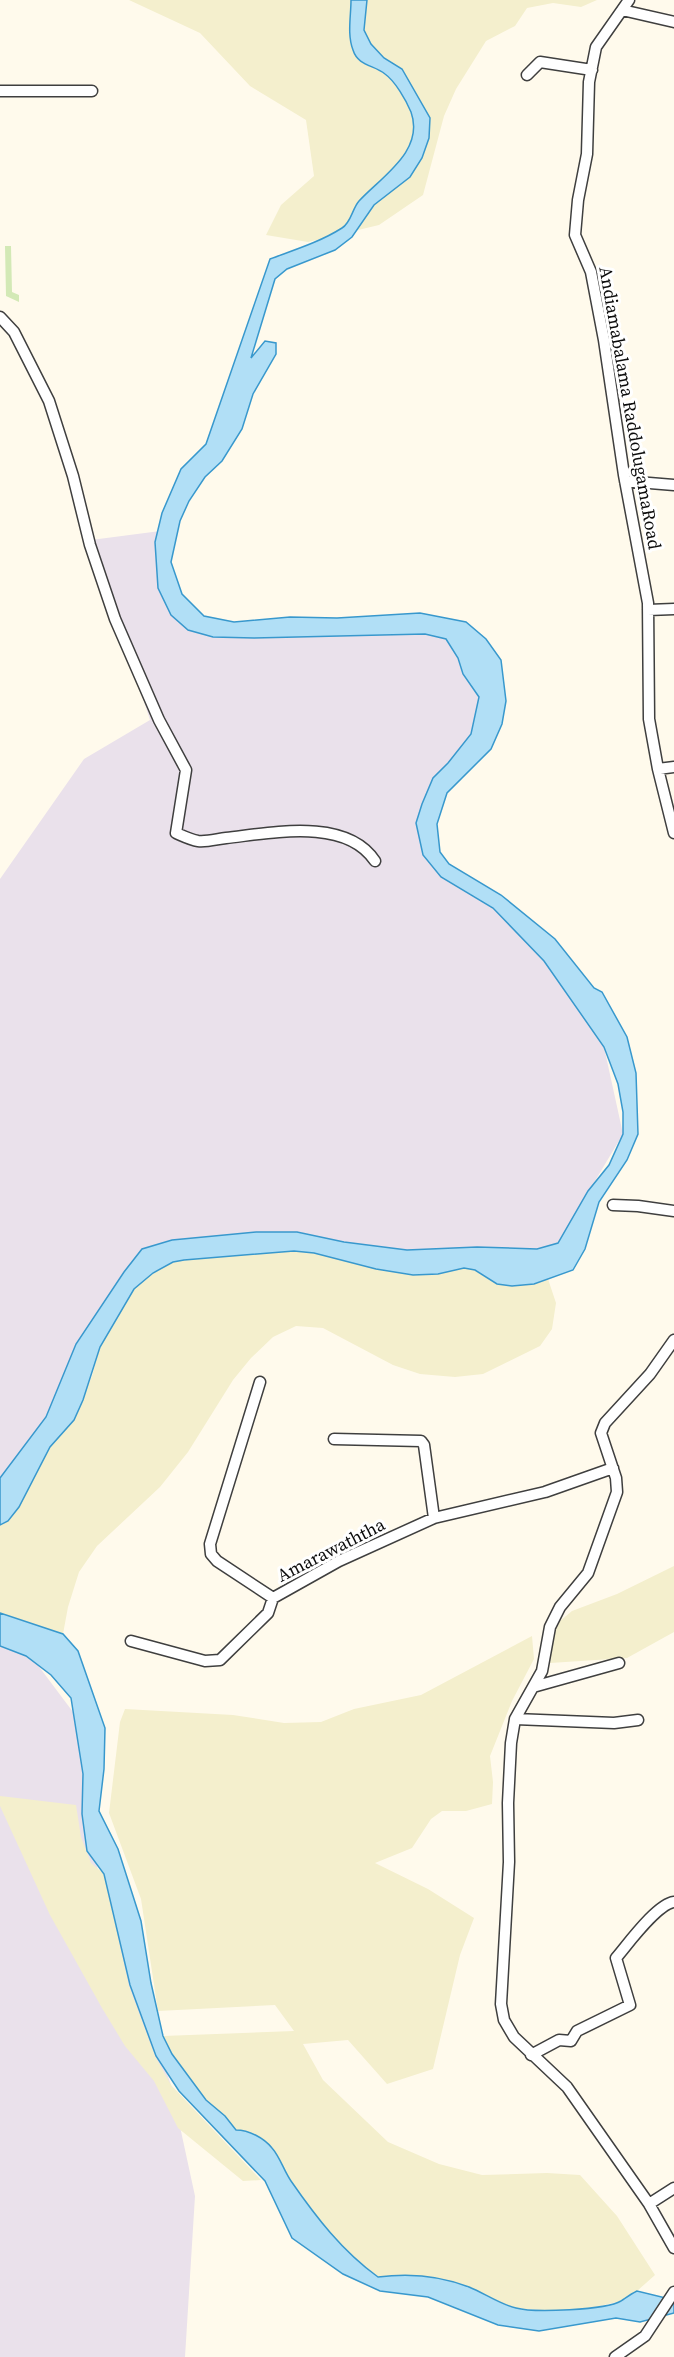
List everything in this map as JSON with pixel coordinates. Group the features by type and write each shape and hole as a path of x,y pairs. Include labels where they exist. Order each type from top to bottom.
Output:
{"street":[{"name":"Andiamabalama RaddolugamaRoad","path":"629,0 596,47 592,70 587,154 578,200 575,235 591,272 604,340 625,481 648,609 649,719 658,769 674,833"},
{"path":"622,10 674,22"},
{"path":"527,75 540,62 592,70"},
{"path":"0,91 92,91"},
{"path":"0,317 14,332 49,401 90,545 115,619 159,720 186,770 176,834 199,841 288,832 329,833 347,837 368,850 375,861"},
{"path":"625,481 674,485"},
{"path":"648,609 674,609"},
{"path":"658,769 674,767"},
{"path":"613,1205 674,1211"},
{"path":"674,1340 650,1374 605,1423 601,1433 613,1468 617,1492 588,1573 560,1607 550,1627 542,1671 515,1719 511,1743 508,1803 509,1862 501,2004 504,2020 514,2037 567,2087 649,2204 674,2248"},
{"name":"Amarawaththa","path":"260,1382 210,1544 211,1554 217,1561 273,1598 339,1561 434,1518 545,1492 613,1468"},
{"path":"333,1439 421,1441 424,1445 434,1518"},
{"path":"131,1641 205,1661 220,1660 268,1613 273,1598"},
{"path":"533,1687 619,1663"},
{"path":"515,1719 614,1722 638,1720"},
{"path":"531,2055 559,2040 571,2041 577,2031 630,2005 616,1958 649,1920 669,1903 674,1902"},
{"path":"649,2204 674,2188"},
{"path":"615,2357 645,2336 674,2292"}],"shaded area":[{"path":"129,0 597,0 581,7 553,3 527,8 515,26 486,41 456,89 444,116 423,195 379,225 308,242 266,235 281,205 314,176 306,120 250,86 200,33"},
{"path":"168,530 161,560 189,630 425,634 459,643 484,683 471,734 422,804 441,877 493,908 544,961 604,1047 623,1134 558,1243 494,1263 142,1249 0,1499 0,879 84,759 150,720 91,540"},
{"path":"294,1251 314,1253 376,1269 413,1275 438,1274 464,1268 475,1270 497,1284 534,1284 548,1279 556,1303 552,1329 540,1346 483,1374 455,1377 420,1374 393,1365 323,1328 296,1326 273,1337 251,1358 233,1380 188,1452 160,1487 97,1546 79,1572 68,1607 63,1634 0,1613 0,1525 8,1521 50,1447 74,1420 92,1376 100,1347 134,1289 153,1273 173,1262 201,1257"},
{"path":"674,1566 674,1632 627,1658 550,1663 554,1633 560,1621 572,1611 617,1594"},
{"path":"532,1636 534,1659 512,1701 490,1756 493,1782 492,1804 466,1811 442,1811 431,1819 412,1848 375,1863 428,1889 474,1918 460,1955 433,2069 387,2084 348,2040 303,2044 323,2080 388,2142 439,2164 482,2175 547,2173 580,2175 617,2216 655,2275 621,2301 587,2309 556,2311 513,2308 468,2287 404,2275 378,2277 339,2244 289,2178 273,2148 244,2130 236,2130 225,2116 206,2100 172,2054 163,2036 294,2031 275,2005 158,2011 141,1899 109,1813 120,1722 125,1709 233,1715 284,1723 321,1722 354,1709 421,1695"},
{"path":"0,1639 37,1664 88,1732 83,1821 119,1938 171,2085 195,2196 185,2357 0,2357"},
{"path":"0,1796 76,1805 81,1837 91,1863 104,1874 129,1986 155,2056 171,2085 261,2180 243,2181 178,2128 154,2081 125,2046 50,1915 0,1806"}],"green space":[{"path":"5,246 11,246 12,292 19,295 19,302 6,296"}],"water":[{"path":"351,0 367,0 364,30 371,44 384,58 402,69 430,118 429,138 422,158 410,177 374,205 352,237 335,250 287,269 275,279 251,358 265,341 276,343 276,354 253,394 242,429 222,461 205,477 189,501 180,521 171,562 182,594 204,616 234,622 290,617 337,618 420,613 466,622 486,639 501,660 506,701 502,724 491,749 447,793 437,824 440,852 449,864 501,895 555,939 594,988 602,992 627,1037 636,1073 638,1134 627,1160 599,1202 585,1249 573,1270 534,1284 512,1286 497,1284 475,1270 464,1268 438,1274 413,1275 376,1269 314,1253 294,1251 184,1260 173,1262 153,1273 134,1289 100,1347 74,1420 50,1447 19,1507 8,1521 0,1525 0,1478 46,1417 76,1344 142,1249 172,1240 256,1232 297,1232 344,1242 407,1250 477,1247 537,1249 558,1243 588,1191 609,1165 623,1134 623,1112 618,1084 604,1047 544,961 493,908 441,877 423,855 416,823 422,804 433,778 471,734 479,697 463,674 458,658 446,639 425,634 213,637 188,630 171,615 158,588 155,542 162,513 181,469 206,444 270,259 316,242 345,226 359,201 389,173 412,139 414,126 411,112 400,91 385,74 362,62 355,55 350,32"},
{"path":"0,1613 63,1634 78,1651 105,1728 104,1769 99,1811 118,1849 141,1921 151,1983 163,2036 172,2054 206,2100 225,2116 236,2130 256,2135 272,2148 300,2194 341,2245 378,2277 401,2275 447,2280 469,2287 504,2304 525,2310 601,2307 621,2301 637,2291 674,2300 674,2313 640,2322 616,2318 539,2331 498,2325 428,2297 380,2291 343,2274 292,2238 265,2181 179,2091 156,2056 130,1985 104,1874 87,1851 82,1814 83,1774 71,1698 51,1675 26,1656 0,1646"}]}
